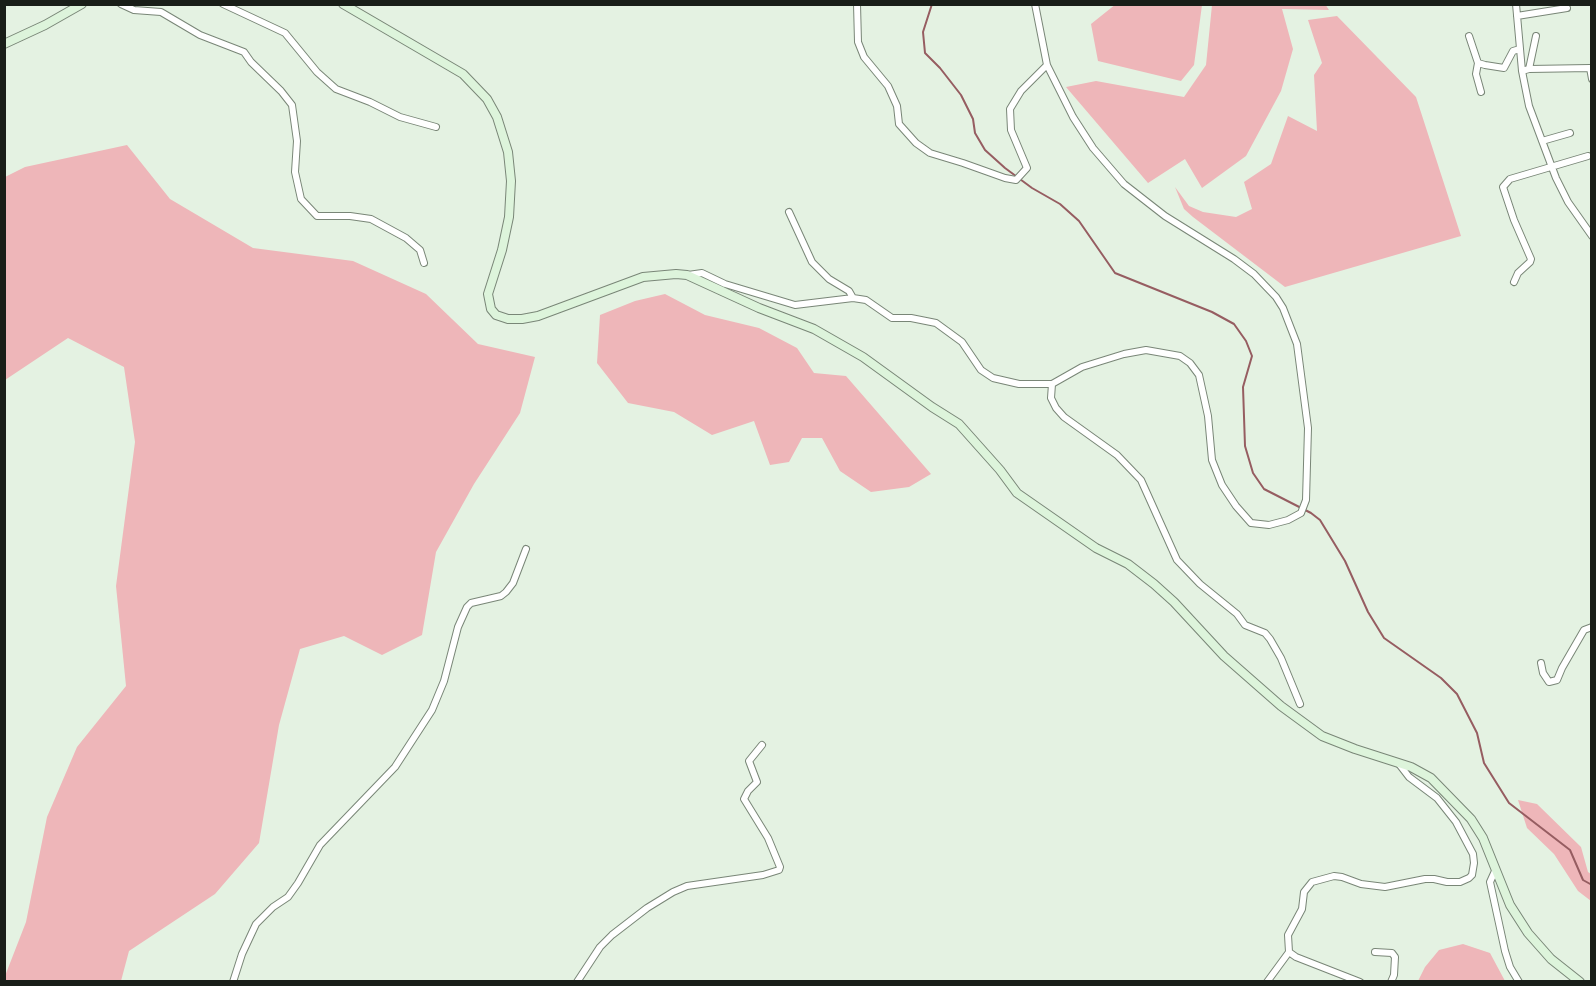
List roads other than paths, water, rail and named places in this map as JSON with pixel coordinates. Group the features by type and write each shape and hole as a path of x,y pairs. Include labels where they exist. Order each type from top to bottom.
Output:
{"main road":[{"path":"4,44 45,25 82,4"},
{"path":"343,4 463,75 487,99 497,117 508,152 511,187 509,217 502,250 488,294 490,309 496,315 508,319 528,318 569,306 643,277 687,275 759,308 814,329 880,369 959,424 1017,493 1096,548 1128,564 1154,584 1224,656 1281,706 1322,736 1355,750 1411,768 1431,778 1471,819 1483,838 1510,904 1528,933 1551,959 1580,981"}],"street":[{"path":"82,4 89,4"},
{"path":"122,4 134,10 161,12 200,35 244,52 292,105 297,141 295,171 301,199 316,216 350,216 371,219 406,238 420,250 424,263"},
{"path":"223,4 285,33 317,72 336,89 409,121 436,127"},
{"path":"857,4 858,42 864,57 888,86 897,106 899,124 916,143 930,153 1005,178 1016,180 1027,168 1011,130 1010,109 1021,91 1047,65"},
{"path":"687,275 702,273 725,284 795,305 853,298 866,300 892,318 911,318 936,323 962,342 981,370 993,378 1019,384 1052,384 1082,367 1146,350 1180,356 1190,363 1198,375 1208,416 1212,460 1222,485 1236,506 1251,523 1269,525 1288,520 1301,513 1306,500 1307,412 1297,344 1283,308 1254,274 1165,216 1124,184 1094,148 1073,117 1047,65 1035,4"},
{"path":"1516,4 1529,106 1551,167 1569,202 1592,236"},
{"path":"1517,16 1567,8"},
{"path":"1469,36 1478,63 1476,74 1481,92"},
{"path":"1525,70 1536,36"},
{"path":"1478,63 1504,68 1513,51 1520,49"},
{"path":"1525,70 1590,68 1592,79"},
{"path":"1542,141 1570,133"},
{"path":"1514,282 1518,273 1531,259 1503,187 1510,179 1588,156"},
{"path":"789,212 812,262 829,279 849,291 853,298"},
{"path":"1052,384 1052,398 1056,408 1064,417 1117,455 1141,480 1177,560 1200,584 1237,614 1245,625 1265,633 1270,639 1281,658 1300,704"},
{"path":"234,981 242,954 256,924 273,907 288,897 320,845 388,775 402,758 432,710 444,681 458,627 467,607 471,603 501,596 506,592 513,583 526,549"},
{"path":"1541,663 1543,673 1549,682 1557,680 1584,630 1592,627"},
{"path":"577,981 600,947 612,935 673,892 687,886 763,875 779,870 780,867 768,838 744,800 747,791 757,782 749,761 762,745"},
{"path":"1267,981 1288,952 1287,935 1302,909 1304,892 1312,882 1334,876 1361,884 1385,887 1425,879 1460,882 1472,875 1473,854 1455,822 1437,798 1409,777 1399,764"},
{"path":"1495,871 1490,882 1500,928 1510,967 1519,981"},
{"path":"1288,952 1360,981"},
{"path":"1375,952 1392,953 1395,957 1394,975 1391,981"}],"waterway":[{"path":"932,4 923,32 925,53 961,95 973,119 975,133 985,150 1005,168 1032,188 1060,204 1079,221 1115,273 1212,312 1234,324 1246,341 1252,356 1243,387 1245,446 1253,473 1264,489 1320,520 1345,561 1368,612 1384,638 1441,678 1457,694 1477,733 1484,763 1509,803 1570,850 1583,880 1592,885"}]}
